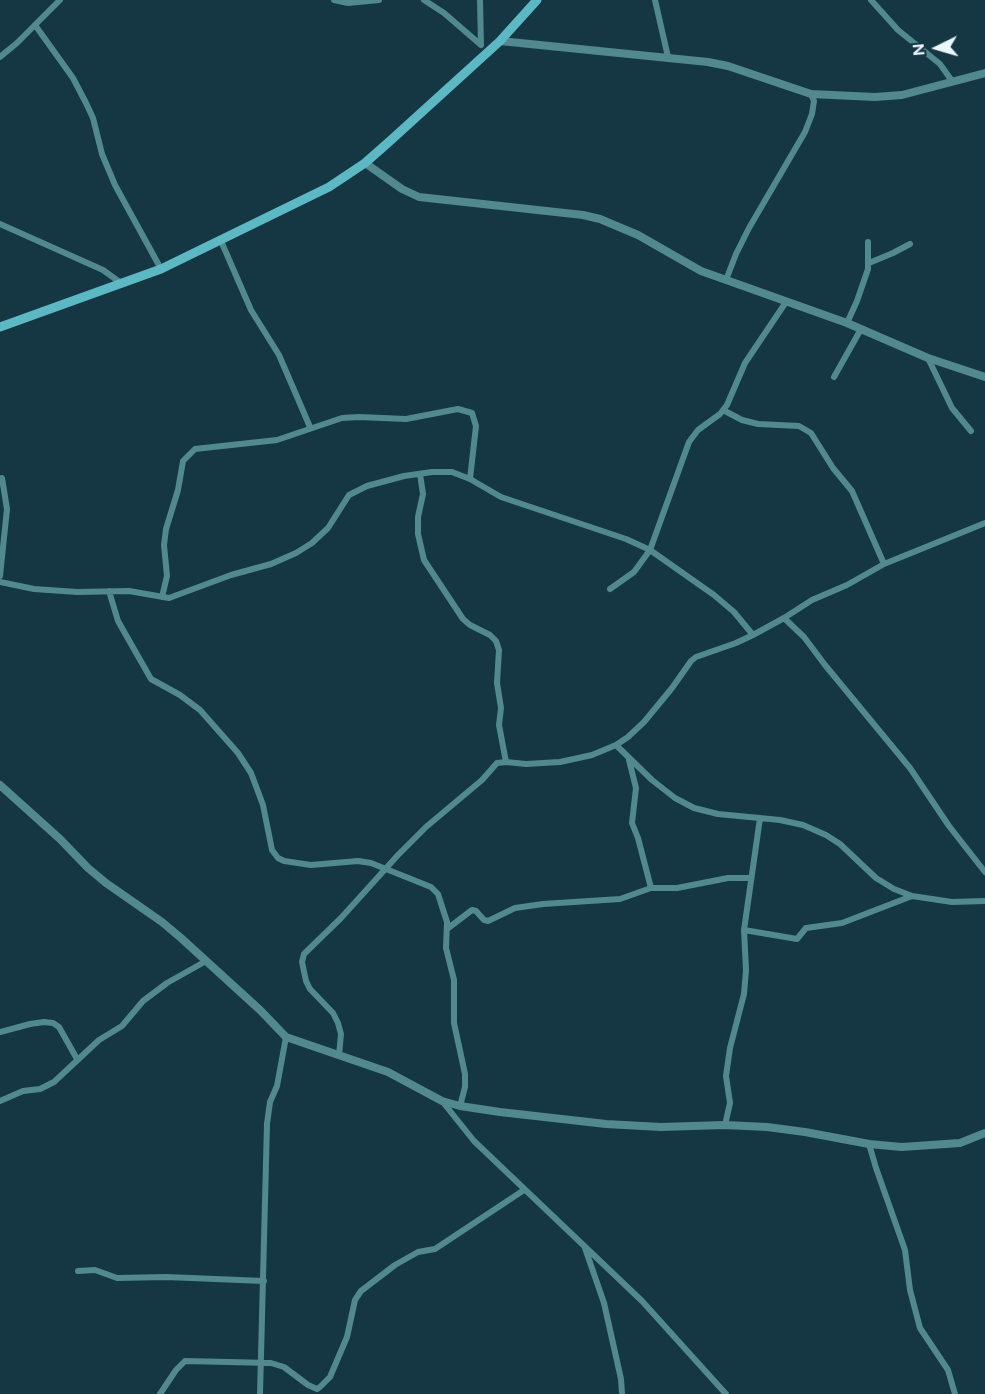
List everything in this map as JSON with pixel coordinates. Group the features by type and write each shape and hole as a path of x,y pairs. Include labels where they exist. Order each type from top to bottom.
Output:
{"main road":[{"path":"0,327 161,269 329,187 365,163 483,50 500,41 537,0"}],"street":[{"path":"334,0 348,3 379,0"},
{"path":"424,0 444,13 483,50"},
{"path":"480,0 483,50"},
{"path":"655,0 668,57"},
{"path":"871,0 898,30 940,64 952,81"},
{"path":"0,57 58,1"},
{"path":"35,25 73,78 86,103 93,118 102,154 115,185 161,269"},
{"path":"500,41 668,57 728,66 811,93 864,96 902,94 985,73"},
{"path":"726,280 735,254 805,132 814,101 811,93"},
{"path":"365,163 402,189 419,197 583,215 600,219 638,235 701,271 847,323 928,358 985,377"},
{"path":"0,224 104,270 121,283"},
{"path":"221,241 251,310 279,355 310,427"},
{"path":"847,323 864,284 869,263 868,242"},
{"path":"869,263 909,244"},
{"path":"610,589 634,572 650,550 689,442 698,430 723,411 749,356 786,302"},
{"path":"834,377 861,329"},
{"path":"928,358 952,408 971,431"},
{"path":"162,597 167,576 164,545 166,529 178,490 181,470 187,455 195,449 277,440 342,418 406,419 446,410 466,410 472,413 476,426 470,479"},
{"path":"723,411 742,420 758,424 799,426 812,433 833,468 852,491 884,564"},
{"path":"0,582 34,589 77,592 129,591 162,597 181,595 296,553 312,543 328,528 349,495 367,486 387,479 452,472 470,479 501,497 627,539 650,550 714,595 734,612 753,635"},
{"path":"420,474 423,494 418,517 418,534 424,560 463,619 470,626 496,640 499,650 497,683 501,708 499,725 506,762"},
{"path":"0,576 6,509 2,478"},
{"path":"339,1055 341,1034 338,1023 333,1013 310,989 303,973 304,954 426,827 482,780 497,763 560,762 592,755 616,745 644,722 691,661 702,654 753,635 812,600 847,585 884,564 985,524"},
{"path":"109,591 118,621 151,679 180,695 200,710 238,753 251,773 263,805 274,854 284,861 311,865 358,861 386,868 431,887 438,894 447,922 446,948 454,980 454,1023 465,1074 465,1087 460,1106"},
{"path":"784,618 804,637 910,768 949,826 985,872"},
{"path":"616,745 652,780 675,798 694,808 718,814 803,825 840,844 876,878 912,896 952,902 985,901"},
{"path":"628,757 636,788 632,823 638,837 651,888"},
{"path":"0,785 60,839 88,868 162,922 260,1010 286,1037 408,1081 442,1101 500,1112 606,1124 661,1127 725,1125 767,1127 869,1144 922,1147 960,1143 985,1133"},
{"path":"725,1125 730,1103 726,1076 746,982 744,930 760,818"},
{"path":"981,866 985,857"},
{"path":"447,929 472,910 488,921 515,908 620,898 651,888 677,888 728,878 751,878"},
{"path":"744,930 797,939 806,928 842,923 912,896"},
{"path":"0,1101 23,1091 47,1087 99,1040 122,1026 142,1001 167,983 206,961"},
{"path":"0,1032 30,1023 53,1023 59,1027 77,1059"},
{"path":"260,1394 267,1124 286,1037"},
{"path":"442,1101 474,1141 642,1301 726,1394"},
{"path":"869,1144 905,1250 910,1290 920,1328 948,1370 955,1394"},
{"path":"160,1394 176,1370 185,1362 261,1361 278,1364 317,1389 330,1377 347,1337 355,1300 361,1291 395,1265 418,1252 435,1249 524,1190"},
{"path":"583,1244 604,1303 621,1379 622,1394"},
{"path":"78,1271 94,1270 117,1278 166,1277 264,1281"}]}
